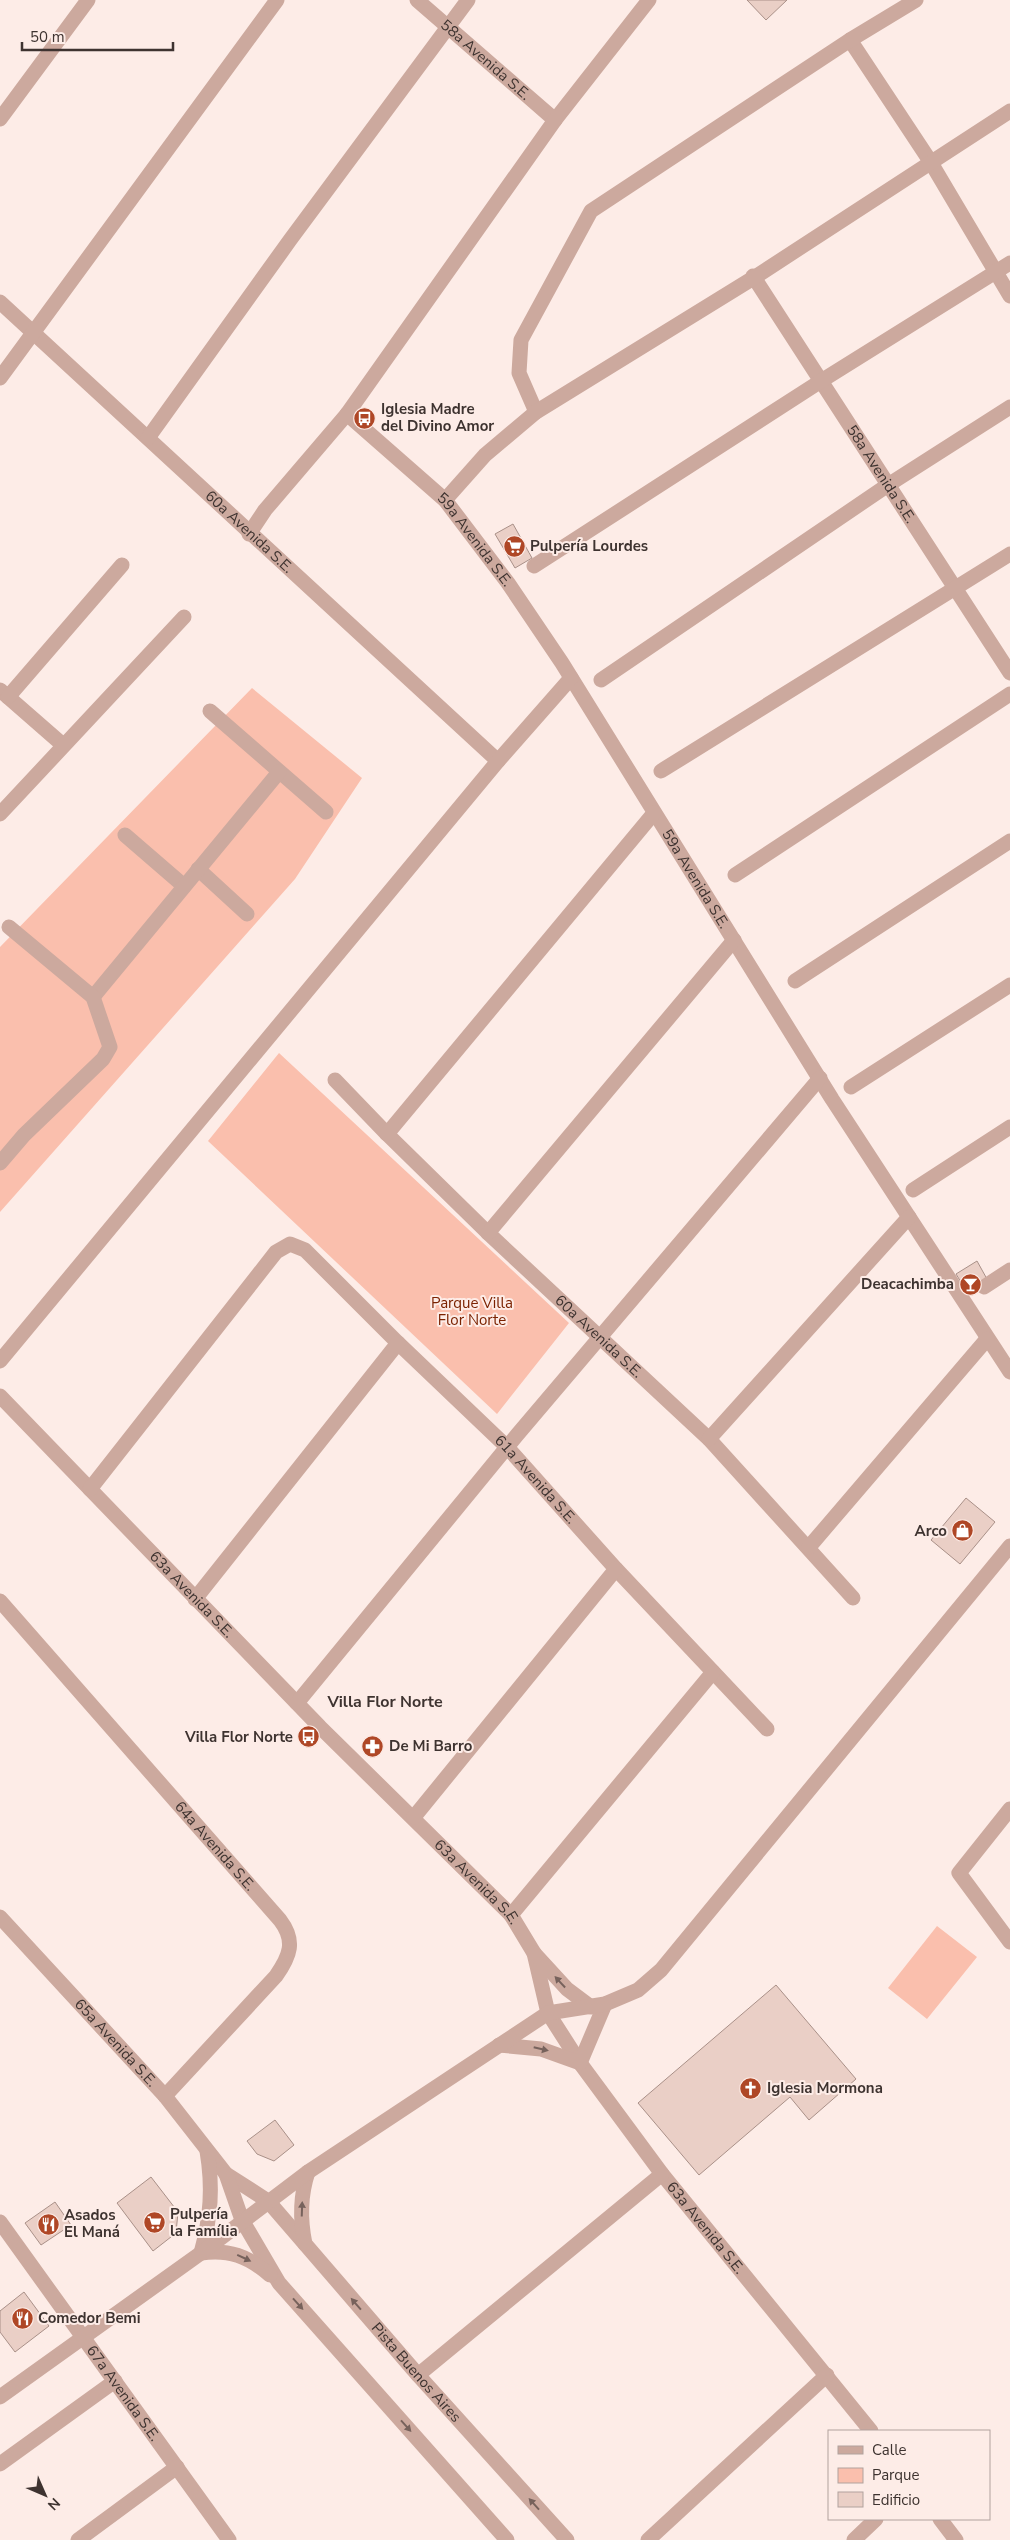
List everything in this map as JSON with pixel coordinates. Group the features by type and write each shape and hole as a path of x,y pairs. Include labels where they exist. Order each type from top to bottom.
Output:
{"street":[{"path":"0,119 88,0"},
{"path":"0,378 35,334 136,191 277,0"},
{"name":"58a Avenida S.E.","path":"417,0 448,29 555,120"},
{"path":"148,438 296,232 468,0"},
{"path":"249,534 265,510 347,414 555,120 649,0"},
{"path":"536,412 519,373 521,340 591,211 850,40 916,0"},
{"path":"850,40 930,161 1010,296"},
{"path":"444,500 485,455 536,412 753,276 755,277 930,161 1010,111"},
{"path":"534,566 1010,263"},
{"name":"58a Avenida S.E.","path":"753,276 1010,673"},
{"name":"60a Avenida S.E.","path":"0,302 249,534 498,761"},
{"path":"601,680 888,485 1010,407"},
{"name":"59a Avenida S.E.","path":"347,414 444,500 493,561 571,678 820,1078 1010,1372"},
{"path":"661,772 955,586 1010,554"},
{"path":"63,745 4,694 122,565"},
{"path":"0,814 184,617"},
{"path":"0,1361 498,761 571,678"},
{"path":"735,875 1010,694"},
{"path":"210,711 326,812"},
{"path":"92,997 279,772"},
{"path":"387,1134 654,813"},
{"path":"125,835 184,886"},
{"path":"795,981 1010,842"},
{"path":"198,870 246,914"},
{"path":"0,1163 24,1135 103,1059 110,1047 92,997 9,926"},
{"path":"488,1233 734,940"},
{"path":"851,1087 1010,985"},
{"path":"297,1704 506,1447 820,1078"},
{"name":"60a Avenida S.E.","path":"336,1080 387,1134 488,1233 709,1439 809,1547 853,1598"},
{"path":"913,1190 1010,1127"},
{"path":"709,1439 909,1217"},
{"name":"61a Avenida S.E.","path":"90,1489 276,1252 290,1244 305,1250 506,1447 616,1569 767,1729"},
{"path":"984,1287 1010,1270"},
{"path":"809,1547 987,1339"},
{"path":"195,1599 398,1343"},
{"name":"63a Avenida S.E.","path":"0,1396 297,1704 414,1817 511,1915 534,1953 548,2012 580,2063 662,2174 870,2430"},
{"path":"0,2397 201,2253 242,2220 308,2172 548,2012 598,2006 638,1990 661,1970 1010,1546"},
{"path":"414,1817 616,1569"},
{"name":"64a Avenida S.E.","path":"0,1602 280,1920 290,1938 288,1957 276,1976 165,2096"},
{"path":"511,1915 713,1672"},
{"path":"1010,1809 959,1873 1010,1942"},
{"name":"65a Avenida S.E.","path":"0,1917 165,2096 226,2174 242,2220"},
{"path":"534,1953 567,1989 598,2006"},
{"path":"499,2045 541,2049 580,2063 598,2006"},
{"path":"201,2253 208,2228 212,2202 211,2175 207,2149"},
{"path":"306,2246 301,2214 308,2172"},
{"name":"65a Avenida S.E.","path":"226,2174 268,2201"},
{"path":"418,2375 662,2174"},
{"name":"Pista Buenos Aires","path":"268,2201 418,2375 567,2540"},
{"path":"242,2220 280,2284"},
{"name":"67a Avenida S.E.","path":"0,2222 5,2238 83,2336 229,2540"},
{"path":"201,2253 216,2251 237,2254 255,2264 280,2284 507,2540"},
{"path":"648,2540 827,2375"},
{"path":"0,2464 116,2381"},
{"path":"78,2540 177,2467"},
{"path":"854,2540 875,2520"},
{"path":"941,2520 956,2540"}],"green space":[{"path":"252,688 362,778 295,879 0,1212 0,947"},
{"name":"Parque Villa Flor Norte","path":"279,1053 569,1323 497,1414 208,1141"},
{"path":"937,1926 977,1957 927,2019 888,1988"}],"building":[{"path":"747,0 787,0 766,20"},
{"name":"Pulpería Lourdes","path":"513,524 532,558 515,568 495,534"},
{"path":"977,1261 987,1279 967,1292 956,1274"},
{"name":"Arco","path":"966,1498 995,1522 960,1564 931,1540"},
{"name":"Iglesia Mormona","path":"776,1985 856,2079 809,2120 790,2097 699,2175 638,2103"},
{"path":"275,2120 294,2145 274,2161 257,2154 247,2141"},
{"name":"Pulpería la Família","path":"151,2177 178,2212 176,2233 153,2251 117,2203"},
{"name":"Asados El Maná","path":"55,2202 71,2225 41,2245 25,2223"},
{"name":"Comedor Bemi","path":"24,2292 49,2326 15,2352 0,2332 0,2311"}],"place":[{"name":"Iglesia Madre del Divino Amor","path":"365,418"},
{"name":"Pulpería Lourdes","path":"514,546"},
{"name":"Deacachimba","path":"970,1284"},
{"name":"Arco","path":"963,1531"},
{"name":"Villa Flor Norte","path":"309,1737"},
{"name":"De Mi Barro","path":"373,1746"},
{"name":"Iglesia Mormona","path":"751,2088"},
{"name":"Pulpería la Família","path":"154,2223"},
{"name":"Asados El Maná","path":"48,2224"},
{"name":"Comedor Bemi","path":"22,2318"}],"district":[{"name":"Villa Flor Norte","path":"385,1701"}]}
